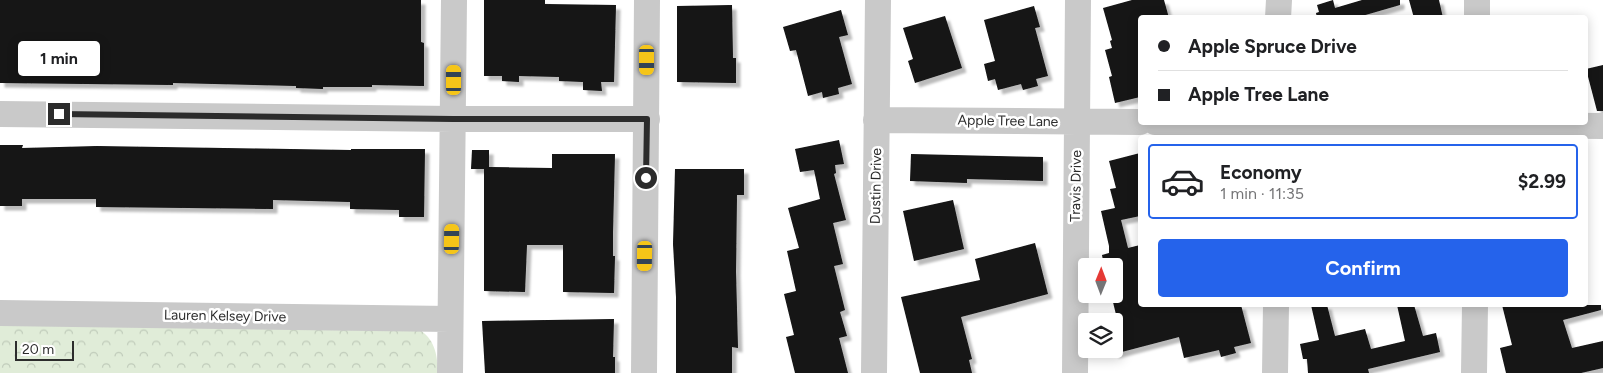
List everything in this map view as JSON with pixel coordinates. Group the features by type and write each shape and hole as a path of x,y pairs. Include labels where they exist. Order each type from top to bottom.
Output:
{"street":[{"path":"450,373 454,0"},
{"path":"644,373 647,0"},
{"name":"Dustin Drive","path":"874,373 878,0"},
{"name":"Travis Drive","path":"1075,373 1078,0"},
{"path":"1278,0 1278,15"},
{"path":"1477,0 1477,15"},
{"path":"0,114 647,119"},
{"name":"Apple Tree Lane","path":"876,120 1138,122"},
{"path":"1216,125 1277,128 1603,126"},
{"path":"1275,373 1276,307"},
{"path":"1474,307 1474,373"},
{"name":"Lauren Kelsey Drive","path":"0,313 450,319"}],"green space":[{"path":"0,322 417,328 428,337 434,347 438,373 0,373"}],"building":[{"path":"0,0 421,0 424,86 372,85 372,87 323,87 323,89 296,88 296,86 173,83 173,85 0,83"},
{"path":"484,0 545,0 545,4 616,5 614,82 601,82 602,91 583,90 583,82 559,81 559,77 519,76 519,82 502,81 502,76 484,76"},
{"path":"1132,0 1164,0 1168,15 1138,15 1138,97 1115,103 1109,77 1112,76 1105,50 1112,48 1110,41 1112,40 1103,8"},
{"path":"1333,0 1335,8 1362,0 1400,0 1400,5 1365,15 1316,15 1316,13 1319,12 1317,5"},
{"path":"1409,0 1439,0 1442,15 1413,15"},
{"path":"732,5 733,58 736,58 736,83 677,82 677,6"},
{"path":"1034,6 1040,27 1035,28 1048,76 1036,79 1038,86 1023,90 1021,84 998,90 995,79 988,81 984,64 995,61 984,20"},
{"path":"841,10 848,35 839,37 852,84 838,88 839,94 823,98 822,92 808,96 796,50 790,51 783,27"},
{"path":"945,16 962,68 915,83 908,61 913,59 903,28"},
{"path":"1603,65 1603,111 1597,111 1588,77 1588,69"},
{"path":"839,140 844,164 835,165 836,173 834,174 846,220 833,223 843,264 834,266 845,310 840,312 847,336 839,338 848,373 795,373 786,337 794,335 784,294 796,291 787,251 799,248 788,208 820,199 814,170 800,172 795,149"},
{"path":"0,145 23,145 22,148 97,146 351,150 425,149 424,217 399,217 399,210 350,209 350,202 273,200 273,209 96,207 96,199 22,199 22,206 0,206"},
{"path":"472,150 489,150 489,167 552,168 552,154 615,154 614,293 563,292 563,245 527,245 525,292 484,291 484,169 471,169"},
{"path":"911,154 1043,157 1043,181 967,179 967,183 910,181"},
{"path":"1138,154 1138,216 1121,220 1128,248 1138,246 1138,307 1242,307 1251,343 1234,347 1236,353 1221,357 1219,350 1184,358 1179,337 1123,352 1123,313 1116,313 1113,303 1123,303 1123,258 1103,258 1102,255 1109,253 1109,246 1101,211 1115,208 1110,189 1116,188 1109,161"},
{"path":"675,169 744,169 744,195 737,195 736,272 738,348 732,347 732,373 676,373 676,297 673,244"},
{"path":"953,200 964,249 914,261 903,211"},
{"path":"1035,243 1048,294 961,317 972,359 969,360 972,373 920,373 901,297 980,280 975,259"},
{"path":"1588,305 1601,305 1601,310 1563,320 1572,348 1603,341 1603,368 1581,373 1506,373 1500,348 1512,345 1502,307 1588,307"},
{"path":"1311,307 1328,307 1335,336 1365,329 1371,349 1405,341 1397,307 1415,307 1423,336 1436,333 1440,352 1368,369 1369,373 1308,373 1307,359 1303,359 1300,344 1319,340"},
{"path":"614,319 613,357 615,357 615,373 485,373 482,321"}],"route":[{"path":"59,114 453,119 647,119 646,178"}]}
